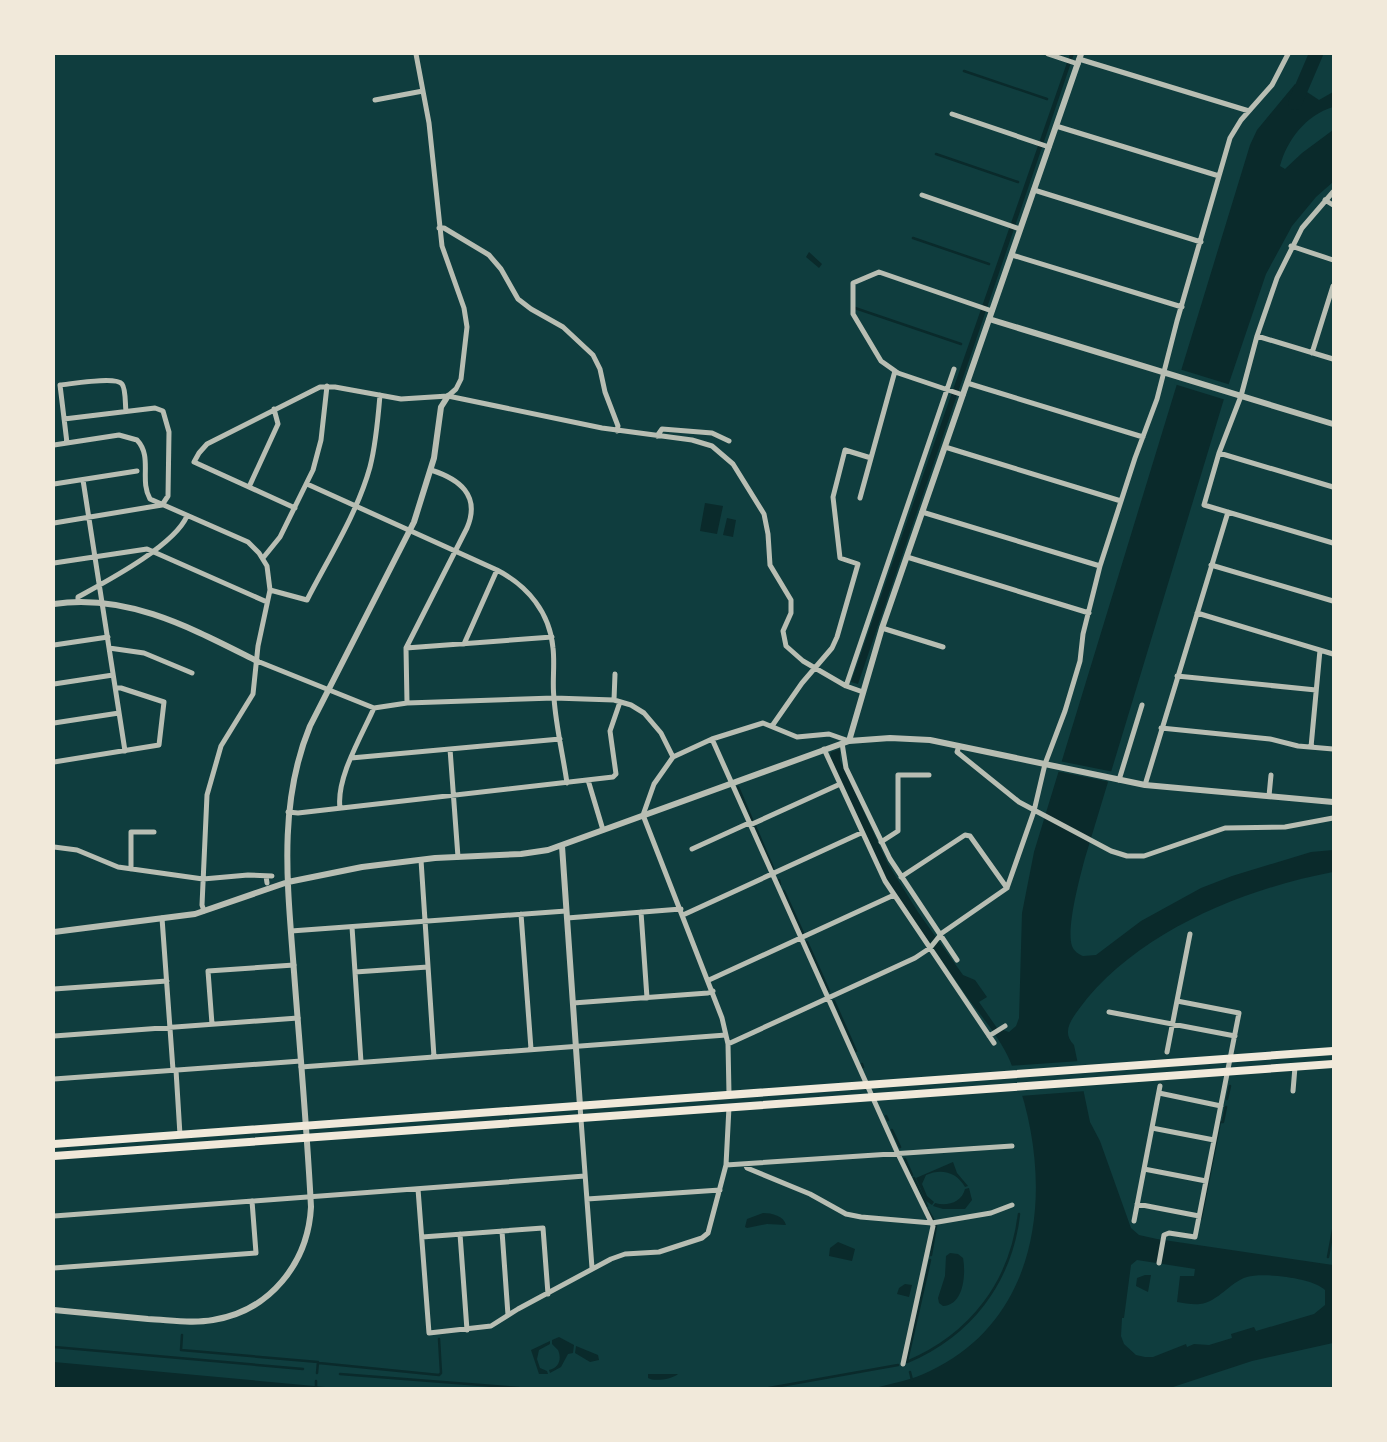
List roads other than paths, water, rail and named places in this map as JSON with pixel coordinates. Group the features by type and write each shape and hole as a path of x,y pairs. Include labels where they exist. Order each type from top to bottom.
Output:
{"main road":[{"path":"54,1144 1333,1051"},
{"path":"54,1156 1333,1064"}],"street":[{"path":"54,1310 189,1322 213,1320 243,1311 269,1295 295,1265 304,1246 309,1227 311,1197 288,882 288,812 301,750 328,690 410,531 431,470 441,407 448,396 456,389 461,379 467,328 462,302 446,263 439,228 430,134 416,54"},
{"path":"1048,54 1065,60 1078,60 1249,111"},
{"path":"728,1044 915,958 930,948 940,936 1007,888 1036,812 1048,765 1080,661 1100,566 1143,437 1168,374 1182,307 1230,138 1249,111 1272,85 1288,54"},
{"path":"849,741 882,628 945,448 961,394 967,383 989,319 990,310 1012,255 1018,228 1034,190 1047,146 1056,126 1078,60"},
{"path":"374,100 423,92"},
{"path":"952,114 1047,146"},
{"path":"1056,126 1219,176"},
{"path":"1034,190 1201,242"},
{"path":"1333,192 1309,219 1292,246 1277,278 1257,336 1242,396 1219,453 1204,504 1333,543"},
{"path":"922,195 1018,228"},
{"path":"1326,200 1333,205"},
{"path":"439,228 444,228 489,255 501,269 518,299 563,327 593,355 600,370 605,392 618,426 617,431"},
{"path":"1292,246 1333,260"},
{"path":"1012,255 1182,307"},
{"path":"961,394 895,371 877,356 854,316 852,286 854,281 879,272 990,310"},
{"path":"1312,353 1333,286"},
{"path":"989,319 1333,424"},
{"path":"1257,336 1333,359"},
{"path":"846,686 954,369"},
{"path":"860,498 895,371"},
{"path":"67,443 60,386 104,380 122,383 126,411"},
{"path":"967,383 1143,437"},
{"path":"263,558 277,543 307,484 321,440 327,386"},
{"path":"295,508 194,462 207,444 314,389 327,386 410,399 448,396 617,431 706,443 718,450 733,464 764,514 770,565 791,600 791,613 783,631 784,641 794,654 846,686 862,692"},
{"path":"270,590 307,600 356,506 370,466 380,395"},
{"path":"54,523 162,506 168,496 170,432 166,414 160,408 64,419"},
{"path":"249,487 278,424 274,409"},
{"path":"657,436 662,429 712,433 729,440"},
{"path":"54,445 119,435 137,440 141,444 145,456 147,494 150,498 162,506 241,538 254,547 263,558 269,574 270,590 256,661 253,694 221,746 209,788 205,811 202,905 204,911"},
{"path":"945,448 1121,502"},
{"path":"772,726 834,642 858,564 840,558 833,506 841,463 845,450 871,458"},
{"path":"1219,453 1333,487"},
{"path":"408,703 406,648 470,522 470,502 458,481 431,470"},
{"path":"54,484 137,472"},
{"path":"83,480 125,751"},
{"path":"307,484 498,570 515,580 535,601 545,618 552,638 554,698 567,783"},
{"path":"922,512 1100,566"},
{"path":"1145,785 1228,512"},
{"path":"78,602 78,597 100,586 151,552 175,531 187,516"},
{"path":"54,563 144,549 267,602"},
{"path":"907,557 1089,613"},
{"path":"1211,565 1333,601"},
{"path":"464,644 498,570"},
{"path":"54,604 102,603 142,611 181,623 218,640 256,661 374,708 408,703 554,698 617,701 631,705 644,713 661,733 673,757"},
{"path":"1196,613 1333,654"},
{"path":"882,628 944,647"},
{"path":"54,645 108,636"},
{"path":"406,648 552,638"},
{"path":"109,648 144,652 192,673"},
{"path":"1311,747 1320,650"},
{"path":"288,812 298,813 614,778 616,774 610,731 617,701 615,674"},
{"path":"54,684 114,675"},
{"path":"1177,676 1316,690"},
{"path":"54,762 159,745 164,702 116,688"},
{"path":"1117,780 1142,705"},
{"path":"340,808 341,794 351,758 374,708"},
{"path":"54,723 120,713"},
{"path":"729,1094 728,1044 713,991 643,814 654,784 673,757 712,738 763,723 797,737 829,734 849,741"},
{"path":"1161,728 1270,739 1333,749"},
{"path":"712,738 866,1084 933,1226 902,1364"},
{"path":"54,932 204,911 288,882 347,870 420,860 521,854 562,846 643,814 849,741 904,738 958,746 1145,785 1333,802"},
{"path":"351,758 560,739"},
{"path":"842,743 846,768 881,842 901,877 957,960"},
{"path":"958,746 957,752 1014,798 1036,812 1116,854 1138,857 1225,828 1241,826 1284,827 1333,818"},
{"path":"450,749 458,857"},
{"path":"824,749 838,785 878,869 991,1035 994,1043"},
{"path":"881,842 898,831 898,776 929,775"},
{"path":"1269,796 1271,775"},
{"path":"588,780 603,830"},
{"path":"692,849 838,785"},
{"path":"130,869 131,832 154,832"},
{"path":"292,931 521,914 682,912 772,874 861,833"},
{"path":"901,877 965,835 970,836 1007,888"},
{"path":"562,846 592,1268"},
{"path":"54,847 76,850 112,865 130,869 203,879 269,876 267,883"},
{"path":"420,860 434,1057"},
{"path":"709,980 894,895"},
{"path":"641,912 647,998"},
{"path":"521,914 531,1049"},
{"path":"162,918 180,1135"},
{"path":"352,927 361,1062"},
{"path":"1167,1052 1190,934"},
{"path":"212,1024 208,971 294,965"},
{"path":"355,972 428,967"},
{"path":"54,989 167,981"},
{"path":"573,1003 708,993 713,991"},
{"path":"1159,1263 1162,1238 1169,1233 1194,1237 1239,1013 1177,1001"},
{"path":"1109,1012 1235,1036"},
{"path":"54,1036 298,1018"},
{"path":"991,1035 1004,1026"},
{"path":"54,1079 175,1070 361,1062 726,1035"},
{"path":"1292,1091 1295,1067"},
{"path":"1134,1221 1160,1086"},
{"path":"1159,1094 1221,1106"},
{"path":"418,1189 429,1333 491,1326 508,1314 548,1294 592,1268 618,1256 658,1252 705,1236 710,1230 726,1165 729,1107"},
{"path":"1152,1128 1214,1140"},
{"path":"726,1165 1012,1146"},
{"path":"745,1164 747,1168 796,1188 853,1216 932,1223 991,1213 1012,1204"},
{"path":"1144,1169 1206,1181"},
{"path":"54,1216 586,1176"},
{"path":"587,1199 720,1190"},
{"path":"54,1268 256,1253 252,1201"},
{"path":"1137,1204 1199,1216"},
{"path":"422,1237 543,1228 548,1294"},
{"path":"502,1231 508,1314"},
{"path":"460,1234 467,1330"}],"water":[{"path":"1070,54 1074,54 858,684 851,682"},
{"path":"1295,84 1319,100 1333,92 1333,107 1306,122 1287,147 1280,166 1285,169 1302,153 1333,130 1333,182 1316,197 1292,226 1266,274 1227,389 1085,858 1072,915 1072,946 1076,952 1083,956 1096,955 1141,921 1201,888 1232,876 1311,852 1333,850 1333,872 1263,890 1228,903 1193,918 1160,937 1130,958 1102,982 1070,1022 1068,1036 1074,1045 1090,1122 1100,1141 1131,1228 1139,1235 1157,1239 1333,1265 1333,1343 1252,1361 1170,1388 875,1388 910,1379 930,1371 969,1346 999,1314 1019,1277 1032,1236 1036,1192 1033,1147 1024,1103 1006,1052 908,912 880,868 830,757 831,752 840,749 840,760 888,864 918,912 963,975 975,980 987,997 979,1002 997,1028 1009,1032 1016,1026 1019,1018 1022,913 1034,852 1250,145 1257,130","holes":["1137,1260 1195,1269 1194,1276 1180,1276 1177,1302 1200,1304 1213,1300 1235,1283 1247,1277 1264,1275 1300,1279 1319,1286 1325,1290 1325,1305 1314,1314 1256,1331 1254,1327 1231,1334 1232,1338 1209,1345 1194,1344 1187,1347 1186,1344 1153,1357 1136,1355 1124,1344 1121,1336 1122,1318 1124,1318 1131,1265"]},
{"path":"809,252 822,264 819,268 806,257"},
{"path":"705,503 723,506 717,534 700,531"},
{"path":"727,518 736,520 733,537 723,535"},
{"path":"953,1162 957,1173 968,1186 965,1187 958,1178 948,1173 937,1172 926,1175 922,1184 927,1196 934,1202 932,1205 926,1201 916,1178"},
{"path":"969,1188 972,1200 965,1209 943,1209 933,1206 935,1203 949,1204 957,1200 965,1189"},
{"path":"763,1213 783,1219 786,1225 767,1224 745,1227 747,1219"},
{"path":"838,1242 855,1249 852,1261 829,1256 830,1248"},
{"path":"950,1253 958,1254 963,1258 964,1280 959,1295 955,1300 943,1306 939,1303 938,1298 945,1276 946,1256"},
{"path":"1151,1275 1148,1292 1136,1286 1137,1278"},
{"path":"905,1284 912,1285 909,1297 897,1294 899,1288"},
{"path":"559,1337 574,1345 573,1353 568,1354 561,1367 550,1373 549,1370 555,1367 560,1360 558,1350 552,1344 552,1340"},
{"path":"550,1341 550,1344 539,1350 537,1359 540,1368 547,1371 548,1374 539,1374 531,1350"},
{"path":"576,1346 598,1355 599,1360 590,1362 575,1353"},
{"path":"54,1362 336,1388 54,1388"},
{"path":"648,1374 678,1374 668,1379 659,1380 648,1378"}],"waterway":[{"path":"1295,103 1316,54"},
{"path":"964,71 1047,99"},
{"path":"936,154 1018,182"},
{"path":"913,238 989,264"},
{"path":"855,308 961,344"},
{"path":"738,787 753,822"},
{"path":"755,826 773,868"},
{"path":"779,880 780,884"},
{"path":"784,891 803,933"},
{"path":"807,942 829,991"},
{"path":"834,1001 856,1051"},
{"path":"1227,1099 1230,1086"},
{"path":"1201,1218 1220,1122 1223,1122 1226,1107"},
{"path":"886,1116 888,1120"},
{"path":"892,1130 900,1147"},
{"path":"905,1159 912,1175"},
{"path":"914,1178 927,1206"},
{"path":"928,1210 933,1219"},
{"path":"907,1362 930,1351 950,1337 984,1303 997,1284 1007,1262 1015,1239 1019,1214"},
{"path":"931,1255 936,1226"},
{"path":"1328,1257 1333,1230"},
{"path":"907,1361 930,1260"},
{"path":"182,1335 181,1350 318,1362 317,1373"},
{"path":"319,1363 439,1375 441,1373 439,1339"},
{"path":"54,1347 303,1369"},
{"path":"769,1388 898,1365"},
{"path":"910,1372 912,1380"},
{"path":"340,1374 519,1388"},
{"path":"316,1381 316,1388"}]}
